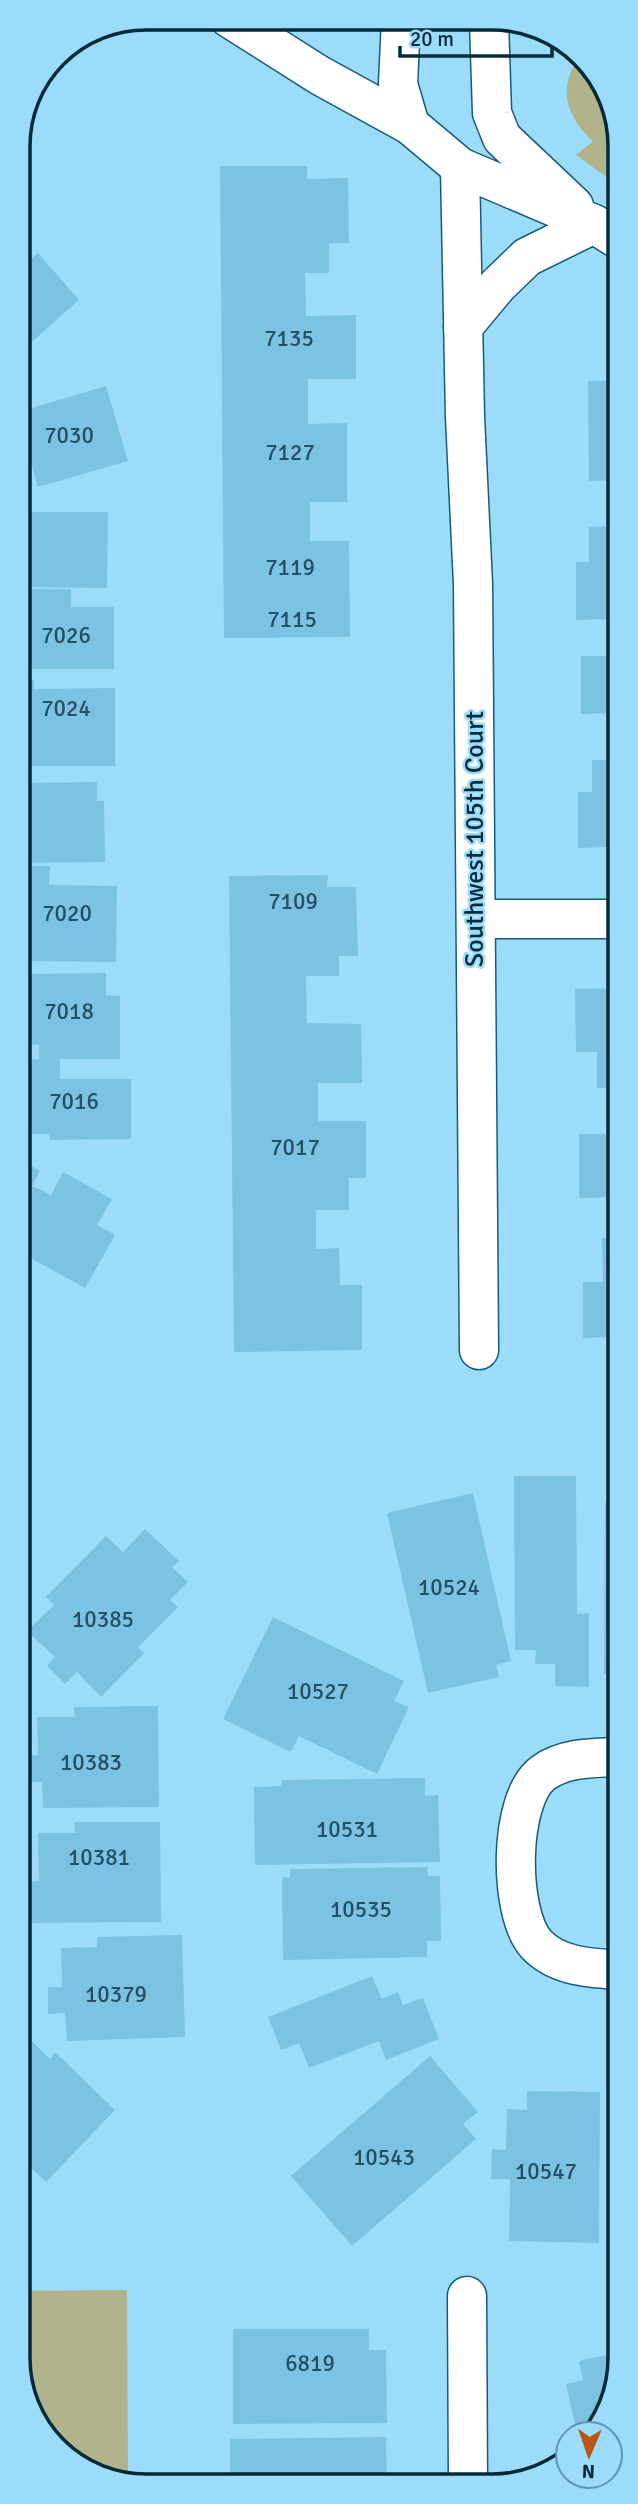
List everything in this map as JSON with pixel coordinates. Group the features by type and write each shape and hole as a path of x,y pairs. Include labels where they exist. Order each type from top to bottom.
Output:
{"street":[{"path":"248,30 319,75 410,125 460,167 607,232"},
{"path":"401,30 398,84 410,125"},
{"path":"489,30 492,114 502,138 607,232"},
{"name":"Southwest 105th Court","path":"460,167 473,584 479,1350"},
{"path":"463,327 498,285 527,257 607,232"},
{"path":"476,919 608,919"},
{"path":"608,1757 583,1758 560,1764 541,1774 525,1795 517,1826 517,1863 525,1927 536,1944 555,1958 581,1967 608,1969"},
{"path":"467,2296 468,2474"}],"green space":[{"path":"575,65 589,81 604,116 608,145 608,178 576,155 593,141 571,112 567,90"},
{"path":"127,2290 128,2472 108,2468 88,2459 58,2435 45,2416 31,2374 30,2291"}],"building":[{"path":"220,166 307,166 307,179 348,178 349,243 329,243 329,273 305,273 306,316 356,315 356,379 308,379 308,424 347,423 347,502 310,502 310,541 349,541 350,637 224,638"},
{"path":"38,253 79,300 30,343 30,260"},
{"path":"588,381 608,381 608,480 589,481"},
{"path":"106,386 128,461 38,487 30,467 30,408"},
{"path":"30,512 108,512 107,588 30,587"},
{"path":"608,526 608,619 576,620 576,562 589,562 589,527"},
{"path":"30,589 71,589 71,607 114,607 114,669 31,669"},
{"path":"581,656 608,656 608,713 581,714"},
{"path":"30,680 34,680 34,689 115,688 115,766 30,766"},
{"path":"592,760 608,760 608,847 578,848 578,792 592,792"},
{"path":"97,782 97,801 104,801 105,862 30,863 30,783"},
{"path":"30,866 50,866 49,885 117,886 116,962 30,961"},
{"path":"328,875 327,887 356,887 358,956 339,956 339,976 306,976 307,1023 361,1024 362,1083 318,1083 318,1121 366,1121 366,1178 349,1178 349,1210 316,1210 316,1249 339,1248 340,1285 362,1285 362,1350 234,1352 229,876"},
{"path":"106,973 106,995 120,996 120,1059 60,1059 60,1079 131,1079 131,1139 50,1140 49,1134 32,1134 30,1059 39,1059 39,1045 30,1045 30,974"},
{"path":"608,988 608,1088 597,1088 597,1052 576,1052 575,989"},
{"path":"579,1134 608,1134 608,1197 579,1198"},
{"path":"30,1165 40,1171 32,1186 51,1195 63,1172 112,1199 97,1225 115,1235 85,1288 30,1258"},
{"path":"602,1238 608,1238 608,1337 583,1338 583,1282 603,1282"},
{"path":"30,1475 31,1583 30,1583"},
{"path":"514,1476 576,1476 577,1614 589,1613 589,1687 555,1686 555,1664 535,1664 536,1650 515,1650"},
{"path":"473,1493 511,1661 496,1665 499,1677 428,1693 387,1513"},
{"path":"605,1502 608,1502 608,1674 604,1674"},
{"path":"145,1529 179,1561 172,1567 188,1582 170,1600 178,1607 138,1647 144,1653 101,1697 77,1672 65,1684 47,1666 55,1657 30,1634 30,1628 54,1605 46,1597 106,1536 123,1552"},
{"path":"273,1617 404,1681 394,1701 409,1707 377,1774 299,1736 291,1752 223,1719"},
{"path":"158,1706 159,1807 43,1808 42,1782 30,1782 30,1755 38,1755 37,1717 75,1717 74,1707"},
{"path":"425,1778 425,1796 438,1795 440,1862 255,1865 254,1787 281,1786 282,1780"},
{"path":"74,1822 160,1822 161,1922 30,1923 30,1881 39,1881 38,1833 75,1833"},
{"path":"427,1867 428,1876 440,1876 441,1941 427,1941 427,1957 283,1960 282,1877 290,1878 290,1869"},
{"path":"182,1935 185,2037 67,2041 65,2013 48,2014 48,1987 62,1987 61,1948 97,1947 97,1937"},
{"path":"372,1976 382,1999 398,1992 403,2005 423,1998 439,2039 386,2060 379,2041 309,2068 299,2043 281,2050 268,2017"},
{"path":"30,2039 50,2059 55,2052 115,2110 46,2182 30,2167"},
{"path":"430,2056 478,2112 463,2124 476,2139 352,2246 291,2176"},
{"path":"527,2091 600,2092 599,2243 509,2241 510,2179 491,2179 492,2149 506,2150 507,2109 527,2110"},
{"path":"233,2329 369,2329 369,2350 386,2350 387,2423 233,2424"},
{"path":"608,2355 604,2388 593,2416 590,2420 574,2420 566,2384 583,2380 579,2361"},
{"path":"386,2437 387,2474 230,2474 230,2439"}]}
